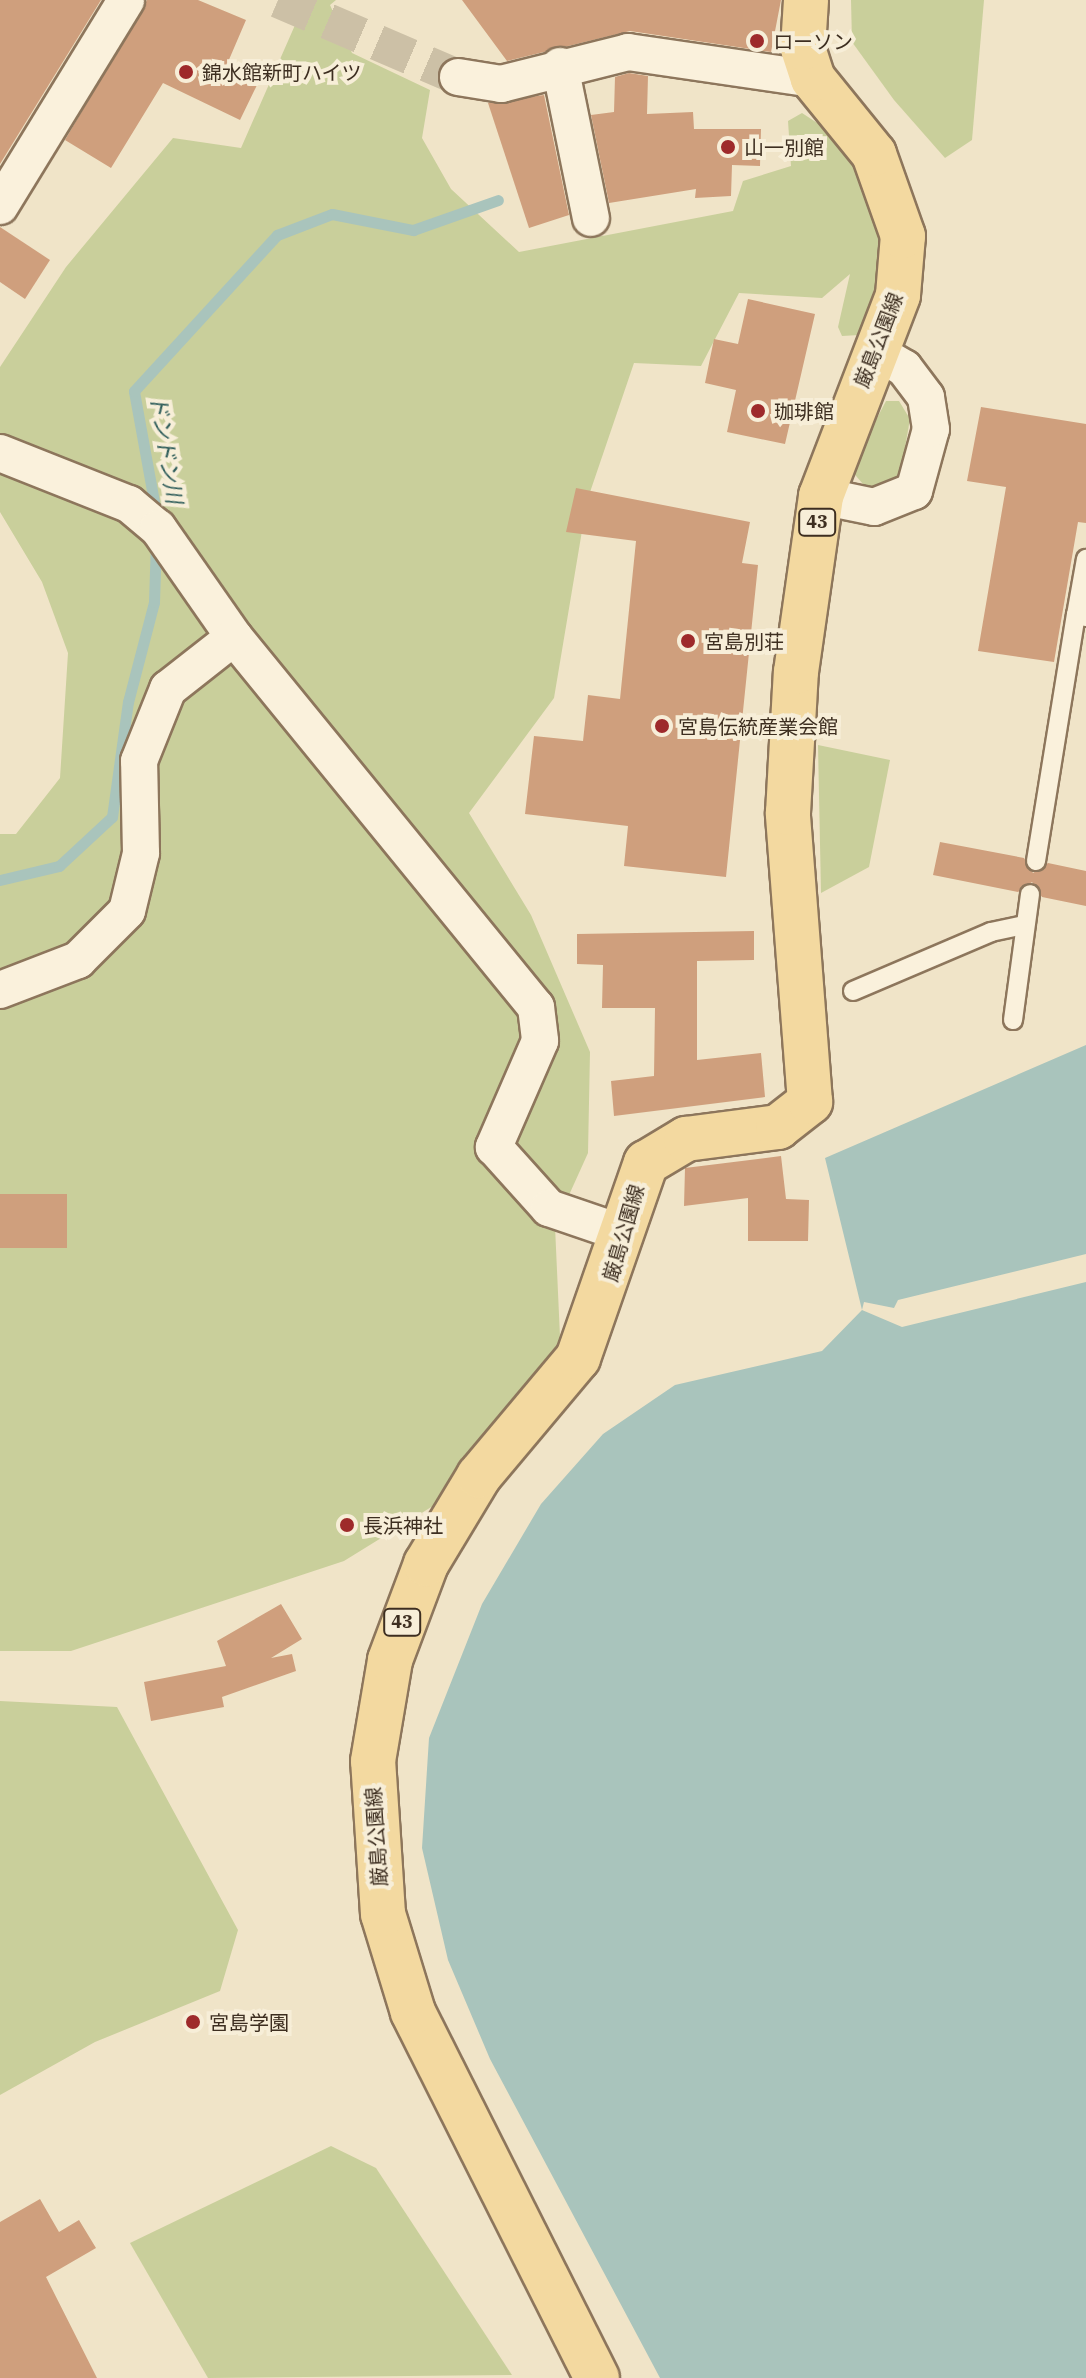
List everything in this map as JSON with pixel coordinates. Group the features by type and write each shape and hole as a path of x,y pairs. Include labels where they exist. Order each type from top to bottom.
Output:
{"main road":[{"name":"厳島公園線","path":"597,2378 413,2012 383,1914 372,1812 380,1710 411,1599 479,1476 578,1358 622,1233 636,1183 663,1147 778,1127 810,1102 789,743 821,496 876,352 903,266 897,207 874,154 813,79 803,48 806,0"}],"street":[{"path":"0,206 126,0"},
{"path":"458,77 501,84 560,66 628,52 813,79"},
{"path":"560,66 591,218"},
{"path":"821,496 874,507 914,491 931,429 926,397 904,368 876,352"},
{"path":"0,453 129,504 158,528 234,637 536,1007 540,1041 494,1147 549,1208 622,1233"},
{"path":"0,990 78,960 127,911 141,853 139,761 168,689 234,637"}],"lane":[{"path":"1036,861 1081,616 1086,559"},
{"path":"1013,1020 1030,894"},
{"path":"853,991 991,932 1025,925"}],"green space":[{"path":"306,0 336,0 330,5 352,53 430,90 422,138 451,189 519,252 733,211 743,181 791,166 788,121 802,113 831,132 855,161 881,235 876,284 859,335 842,336 838,327 850,274 822,298 739,293 701,366 634,363 587,501 554,698 469,813 531,915 590,1052 588,1153 555,1226 561,1359 462,1488 344,1561 71,1651 0,1651 0,834 16,834 60,778 68,653 42,582 0,512 0,367 66,267 173,138 241,148"},
{"path":"851,0 984,0 972,140 945,158 894,100 852,42"},
{"path":"886,401 899,401 910,419 900,476 869,491 850,469"},
{"path":"818,745 890,760 869,867 821,893"},
{"path":"0,1701 117,1707 238,1930 220,1991 95,2042 0,2095"},
{"path":"331,2146 376,2168 512,2375 208,2378 130,2243"}],"water":[{"path":"1086,1045 1086,2378 660,2378 490,2059 448,1960 422,1848 429,1738 482,1604 541,1504 603,1434 675,1385 822,1351 862,1310 825,1158"}],"pier":[{"path":"1086,1254 1086,1282 902,1327 862,1310 864,1302 894,1308 898,1300"}],"building":[{"path":"0,0 101,0 0,164"},
{"path":"147,0 198,0 246,20 225,69 257,85 240,120 163,83 111,168 65,140"},
{"path":"462,0 781,0 771,52 630,31 507,61"},
{"path":"629,73 648,76 647,114 693,112 694,129 761,129 760,166 732,165 731,196 695,198 696,189 609,203 591,115 614,112 615,77"},
{"path":"544,95 569,215 529,228 488,103"},
{"path":"0,227 50,260 25,299 0,282"},
{"path":"748,299 815,314 785,444 727,432 736,390 705,383 714,339 738,344"},
{"path":"981,407 1086,424 1086,523 1078,522 1054,662 978,651 1006,487 967,481"},
{"path":"576,488 750,522 742,563 758,565 726,877 624,866 628,826 525,814 534,736 583,741 588,695 620,699 636,541 566,532"},
{"path":"940,842 1024,858 1033,873 1048,863 1086,871 1086,906 1042,897 1032,882 1018,892 933,875"},
{"path":"754,931 754,960 697,961 697,1060 761,1053 765,1097 614,1116 611,1081 654,1076 655,1008 602,1008 603,965 577,964 577,934"},
{"path":"781,1156 786,1199 809,1200 808,1241 748,1241 748,1198 684,1206 685,1168"},
{"path":"0,1194 67,1194 67,1248 0,1248"},
{"path":"281,1604 302,1639 271,1658 292,1654 296,1671 222,1697 224,1707 151,1721 144,1682 226,1666 217,1641"},
{"path":"40,2199 59,2232 79,2220 96,2248 46,2277 97,2378 0,2378 0,2222"}],"waterway":[{"name":"ドンドン川","path":"157,518 134,391 277,235 332,214 413,230 498,200"},
{"name":"ドンドン川","path":"0,880 59,866 112,817 128,702 154,602 156,543"}],"tunnel":[{"path":"278,0 458,77"}],"place":[{"name":"ローソン","path":"757,41"},
{"name":"錦水館新町ハイツ","path":"186,72"},
{"name":"山一別館","path":"728,147"},
{"name":"珈琲館","path":"758,411"},
{"name":"宮島別荘","path":"688,641"},
{"name":"宮島伝統産業会館","path":"662,726"},
{"name":"長浜神社","path":"347,1525"},
{"name":"宮島学園","path":"193,2022"}]}
